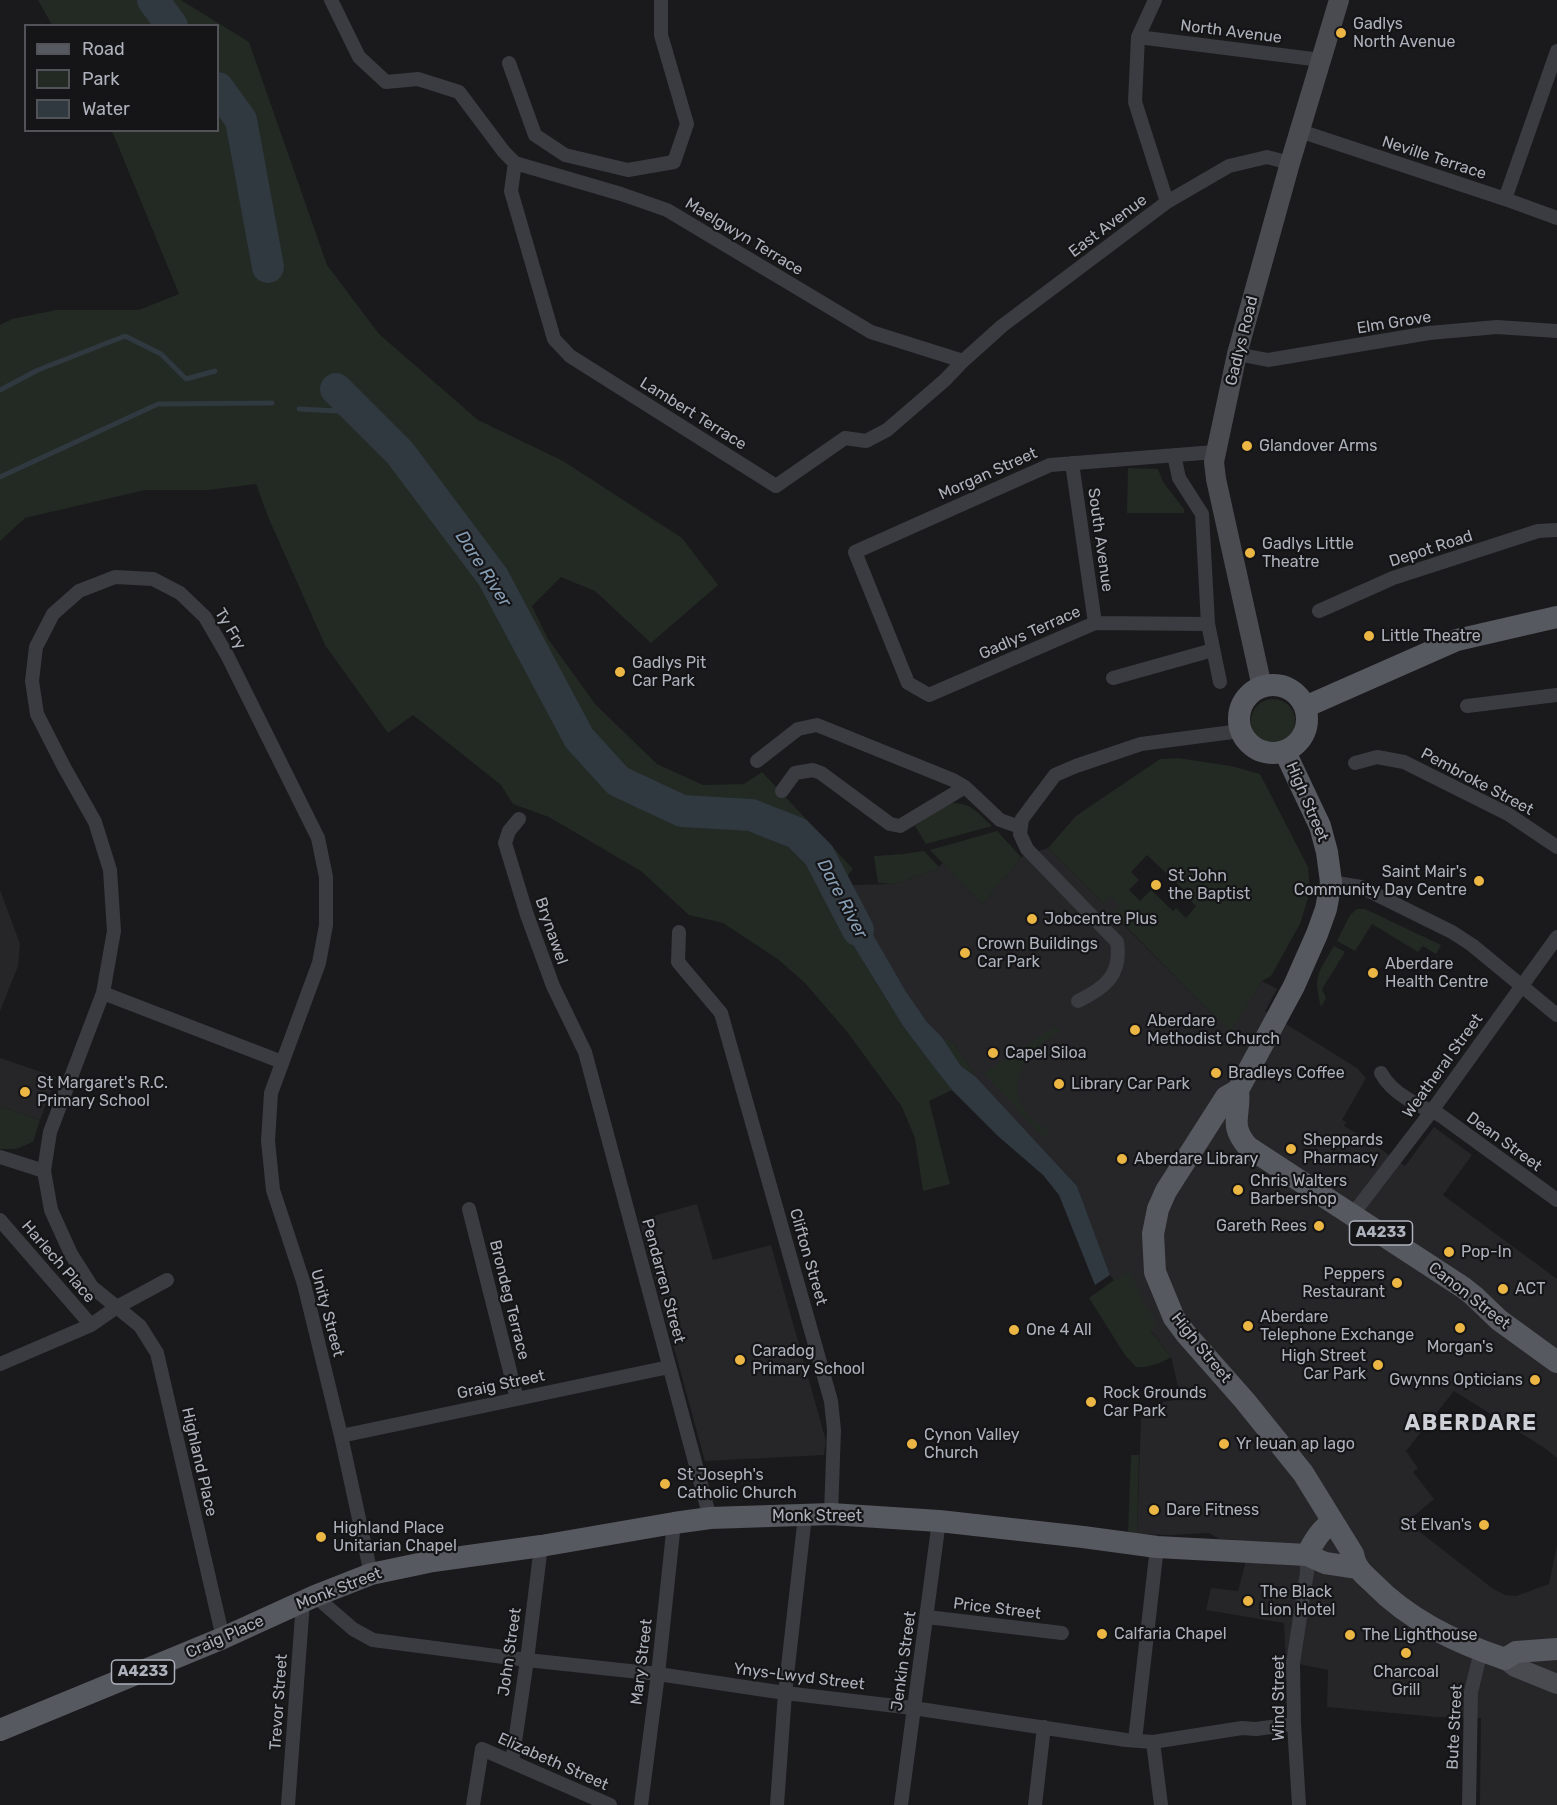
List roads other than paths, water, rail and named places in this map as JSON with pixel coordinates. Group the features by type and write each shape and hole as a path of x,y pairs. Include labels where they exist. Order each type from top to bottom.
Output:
{"main road":[{"name":"Gadlys Road","path":"1262,687 1216,479 1215,453 1237,354 1290,163 1339,0"},
{"path":"1305,707 1457,640 1557,617"},
{"path":"1273,685 1284,687 1294,692 1305,707 1306,730 1294,747 1285,752 1275,754 1255,749 1240,731 1241,706 1246,697 1262,687 1273,685"},
{"name":"High Street","path":"1285,752 1320,826 1327,852 1331,882 1326,909 1294,986 1238,1090 1226,1097 1166,1191 1158,1209 1153,1234 1155,1272 1173,1318 1245,1401 1303,1473 1353,1554 1358,1568 1386,1597 1408,1614 1481,1651 1506,1659"},
{"name":"Canon Street","path":"1238,1090 1240,1104 1236,1117 1236,1128 1248,1147 1464,1288 1499,1320 1557,1362"},
{"name":"Monk Street","path":"300,1603 371,1574 433,1561 710,1518 831,1514 939,1521 1157,1547 1307,1555 1325,1563 1358,1568"},
{"path":"1307,1555 1313,1542 1332,1522"},
{"name":"Craig Place","path":"0,1730 223,1638 300,1603"},
{"path":"1557,1649 1516,1652 1506,1659 1515,1667 1557,1684"}],"street":[{"name":"Maelgwyn Terrace","path":"331,0 359,57 386,82 418,79 459,92 504,152 515,163 667,210 871,332 963,361"},
{"path":"509,63 535,135 565,155 628,170 674,162 687,124 661,35 661,0"},
{"path":"1155,0 1138,37 1135,102 1167,202"},
{"name":"North Avenue","path":"1138,37 1321,60"},
{"path":"1506,199 1557,51"},
{"name":"Neville Terrace","path":"1300,130 1557,218"},
{"name":"East Avenue","path":"963,361 1002,326 1167,202 1229,166 1267,157 1290,163"},
{"name":"Lambert Terrace","path":"515,163 511,191 554,339 570,356 776,486 845,438 866,441 887,430 945,380 963,361"},
{"path":"618,168 621,194"},
{"name":"Elm Grove","path":"1237,354 1268,360 1429,333 1497,327 1557,331"},
{"name":"Morgan Street","path":"855,552 1050,465 1174,454 1215,453"},
{"path":"1174,454 1179,478 1202,514 1208,624 1220,682"},
{"name":"South Avenue","path":"1072,463 1095,623"},
{"name":"Depot Road","path":"1318,611 1393,578 1538,531 1557,530"},
{"name":"Gadlys Terrace","path":"855,552 908,683 929,695 1095,623 1208,624"},
{"name":"Ty Fry","path":"44,1171 50,1132 103,993 114,931 110,870 95,822 37,714 32,681 36,647 53,614 80,591 115,577 153,579 180,594 205,617 227,655 318,838 326,877 327,925 319,963 282,1062"},
{"path":"1113,678 1213,650"},
{"path":"1467,706 1557,695"},
{"path":"757,761 798,729 818,725 953,780 965,787 1000,820 1020,827"},
{"path":"1078,1001 1102,988 1110,979 1118,963 1117,942 1027,849 1020,834 1022,819 1055,775 1065,770 1141,744 1240,731"},
{"name":"Pembroke Street","path":"1355,763 1376,753 1404,762 1508,814 1557,847"},
{"path":"782,791 795,773 813,770 821,773 890,824 900,826 965,787"},
{"name":"Brynawel","path":"519,819 509,831 505,843 527,915 553,986 585,1052"},
{"path":"1331,882 1361,887 1452,932 1472,945 1557,1015"},
{"name":"Clifton Street","path":"679,932 678,962 721,1013 831,1401 834,1430 831,1514"},
{"name":"Weatheral Street","path":"1353,1214 1431,1112 1557,937"},
{"path":"103,993 282,1062"},
{"name":"Pendarren Street","path":"585,1052 710,1518"},
{"name":"Unity Street","path":"282,1062 271,1093 268,1141 273,1190 304,1284 341,1436 371,1574"},
{"name":"Dean Street","path":"1381,1073 1387,1084 1422,1108 1440,1115 1557,1200"},
{"path":"0,1157 44,1171"},
{"name":"Highland Place","path":"44,1171 51,1210 71,1254 92,1287 140,1326 157,1353 223,1638"},
{"name":"Brondeg Terrace","path":"469,1209 517,1399"},
{"name":"Harlech Place","path":"0,1220 91,1325"},
{"path":"0,1364 91,1325 117,1306 167,1280"},
{"name":"Graig Street","path":"341,1436 669,1367"},
{"path":"777,1805 785,1693 805,1516"},
{"name":"Jenkin Street","path":"901,1805 939,1521"},
{"name":"Mary Street","path":"641,1805 674,1523"},
{"name":"John Street","path":"512,1762 541,1546"},
{"path":"1135,1740 1157,1547"},
{"name":"Wind Street","path":"1299,1805 1293,1663 1307,1572 1307,1555"},
{"name":"Ynys-Lwyd Street","path":"300,1603 373,1640 658,1674 1135,1740 1153,1742 1242,1728 1256,1729 1294,1725"},
{"name":"Trevor Street","path":"288,1805 300,1603"},
{"name":"Price Street","path":"927,1617 1062,1633"},
{"name":"Bute Street","path":"1469,1805 1471,1692 1481,1651"},
{"path":"1035,1805 1044,1727"},
{"path":"1153,1742 1161,1805"},
{"name":"Elizabeth Street","path":"473,1805 482,1749 610,1805"}],"water":[{"path":"850,881 865,921 905,990 927,1022 942,1037 961,1066 976,1077 1077,1186 1110,1275 1095,1285 1059,1195 1043,1175 999,1137 952,1090 903,1026 826,901"}],"waterway":[{"name":"Dare River","path":"153,0 171,24"},
{"name":"Dare River","path":"219,89 241,120 268,267"},
{"path":"0,390 38,370 125,336 161,354 186,379 215,371"},
{"name":"Dare River","path":"336,389 400,453 493,577 579,738 618,781 682,811 751,815 797,833 819,855 858,930"},
{"path":"0,477 158,404 272,403"},
{"path":"299,409 359,412"}],"place":[{"name":"Gadlys North Avenue","path":"1341,33"},
{"name":"Glandover Arms","path":"1247,446"},
{"name":"Gadlys Little Theatre","path":"1250,553"},
{"name":"Little Theatre","path":"1369,636"},
{"name":"Gadlys Pit Car Park","path":"620,672"},
{"name":"Saint Mair's Community Day Centre","path":"1479,881"},
{"name":"St John the Baptist","path":"1156,885"},
{"name":"Jobcentre Plus","path":"1032,919"},
{"name":"Crown Buildings Car Park","path":"965,953"},
{"name":"Aberdare Health Centre","path":"1373,973"},
{"name":"Aberdare Methodist Church","path":"1135,1030"},
{"name":"Capel Siloa","path":"993,1053"},
{"name":"Bradleys Coffee","path":"1216,1073"},
{"name":"Library Car Park","path":"1059,1084"},
{"name":"St Margaret's R.C. Primary School","path":"25,1092"},
{"name":"Sheppards Pharmacy","path":"1291,1149"},
{"name":"Aberdare Library","path":"1122,1159"},
{"name":"Chris Walters Barbershop","path":"1238,1190"},
{"name":"Gareth Rees","path":"1319,1226"},
{"name":"Pop-In","path":"1449,1252"},
{"name":"Peppers Restaurant","path":"1397,1283"},
{"name":"ACT","path":"1503,1289"},
{"name":"Aberdare Telephone Exchange","path":"1248,1326"},
{"name":"Morgan's","path":"1460,1328"},
{"name":"One 4 All","path":"1014,1330"},
{"name":"Caradog Primary School","path":"740,1360"},
{"name":"High Street Car Park","path":"1378,1365"},
{"name":"Gwynns Opticians","path":"1535,1380"},
{"name":"Rock Grounds Car Park","path":"1091,1402"},
{"name":"Cynon Valley Church","path":"912,1444"},
{"name":"Yr Ieuan ap Iago","path":"1224,1444"},
{"name":"St Joseph's Catholic Church","path":"665,1484"},
{"name":"Dare Fitness","path":"1154,1510"},
{"name":"St Elvan's","path":"1484,1525"},
{"name":"Highland Place Unitarian Chapel","path":"321,1537"},
{"name":"The Black Lion Hotel","path":"1248,1601"},
{"name":"Calfaria Chapel","path":"1102,1634"},
{"name":"The Lighthouse","path":"1350,1635"},
{"name":"Charcoal Grill","path":"1406,1653"}],"district":[{"name":"ABERDARE","path":"1471,1424"}]}
